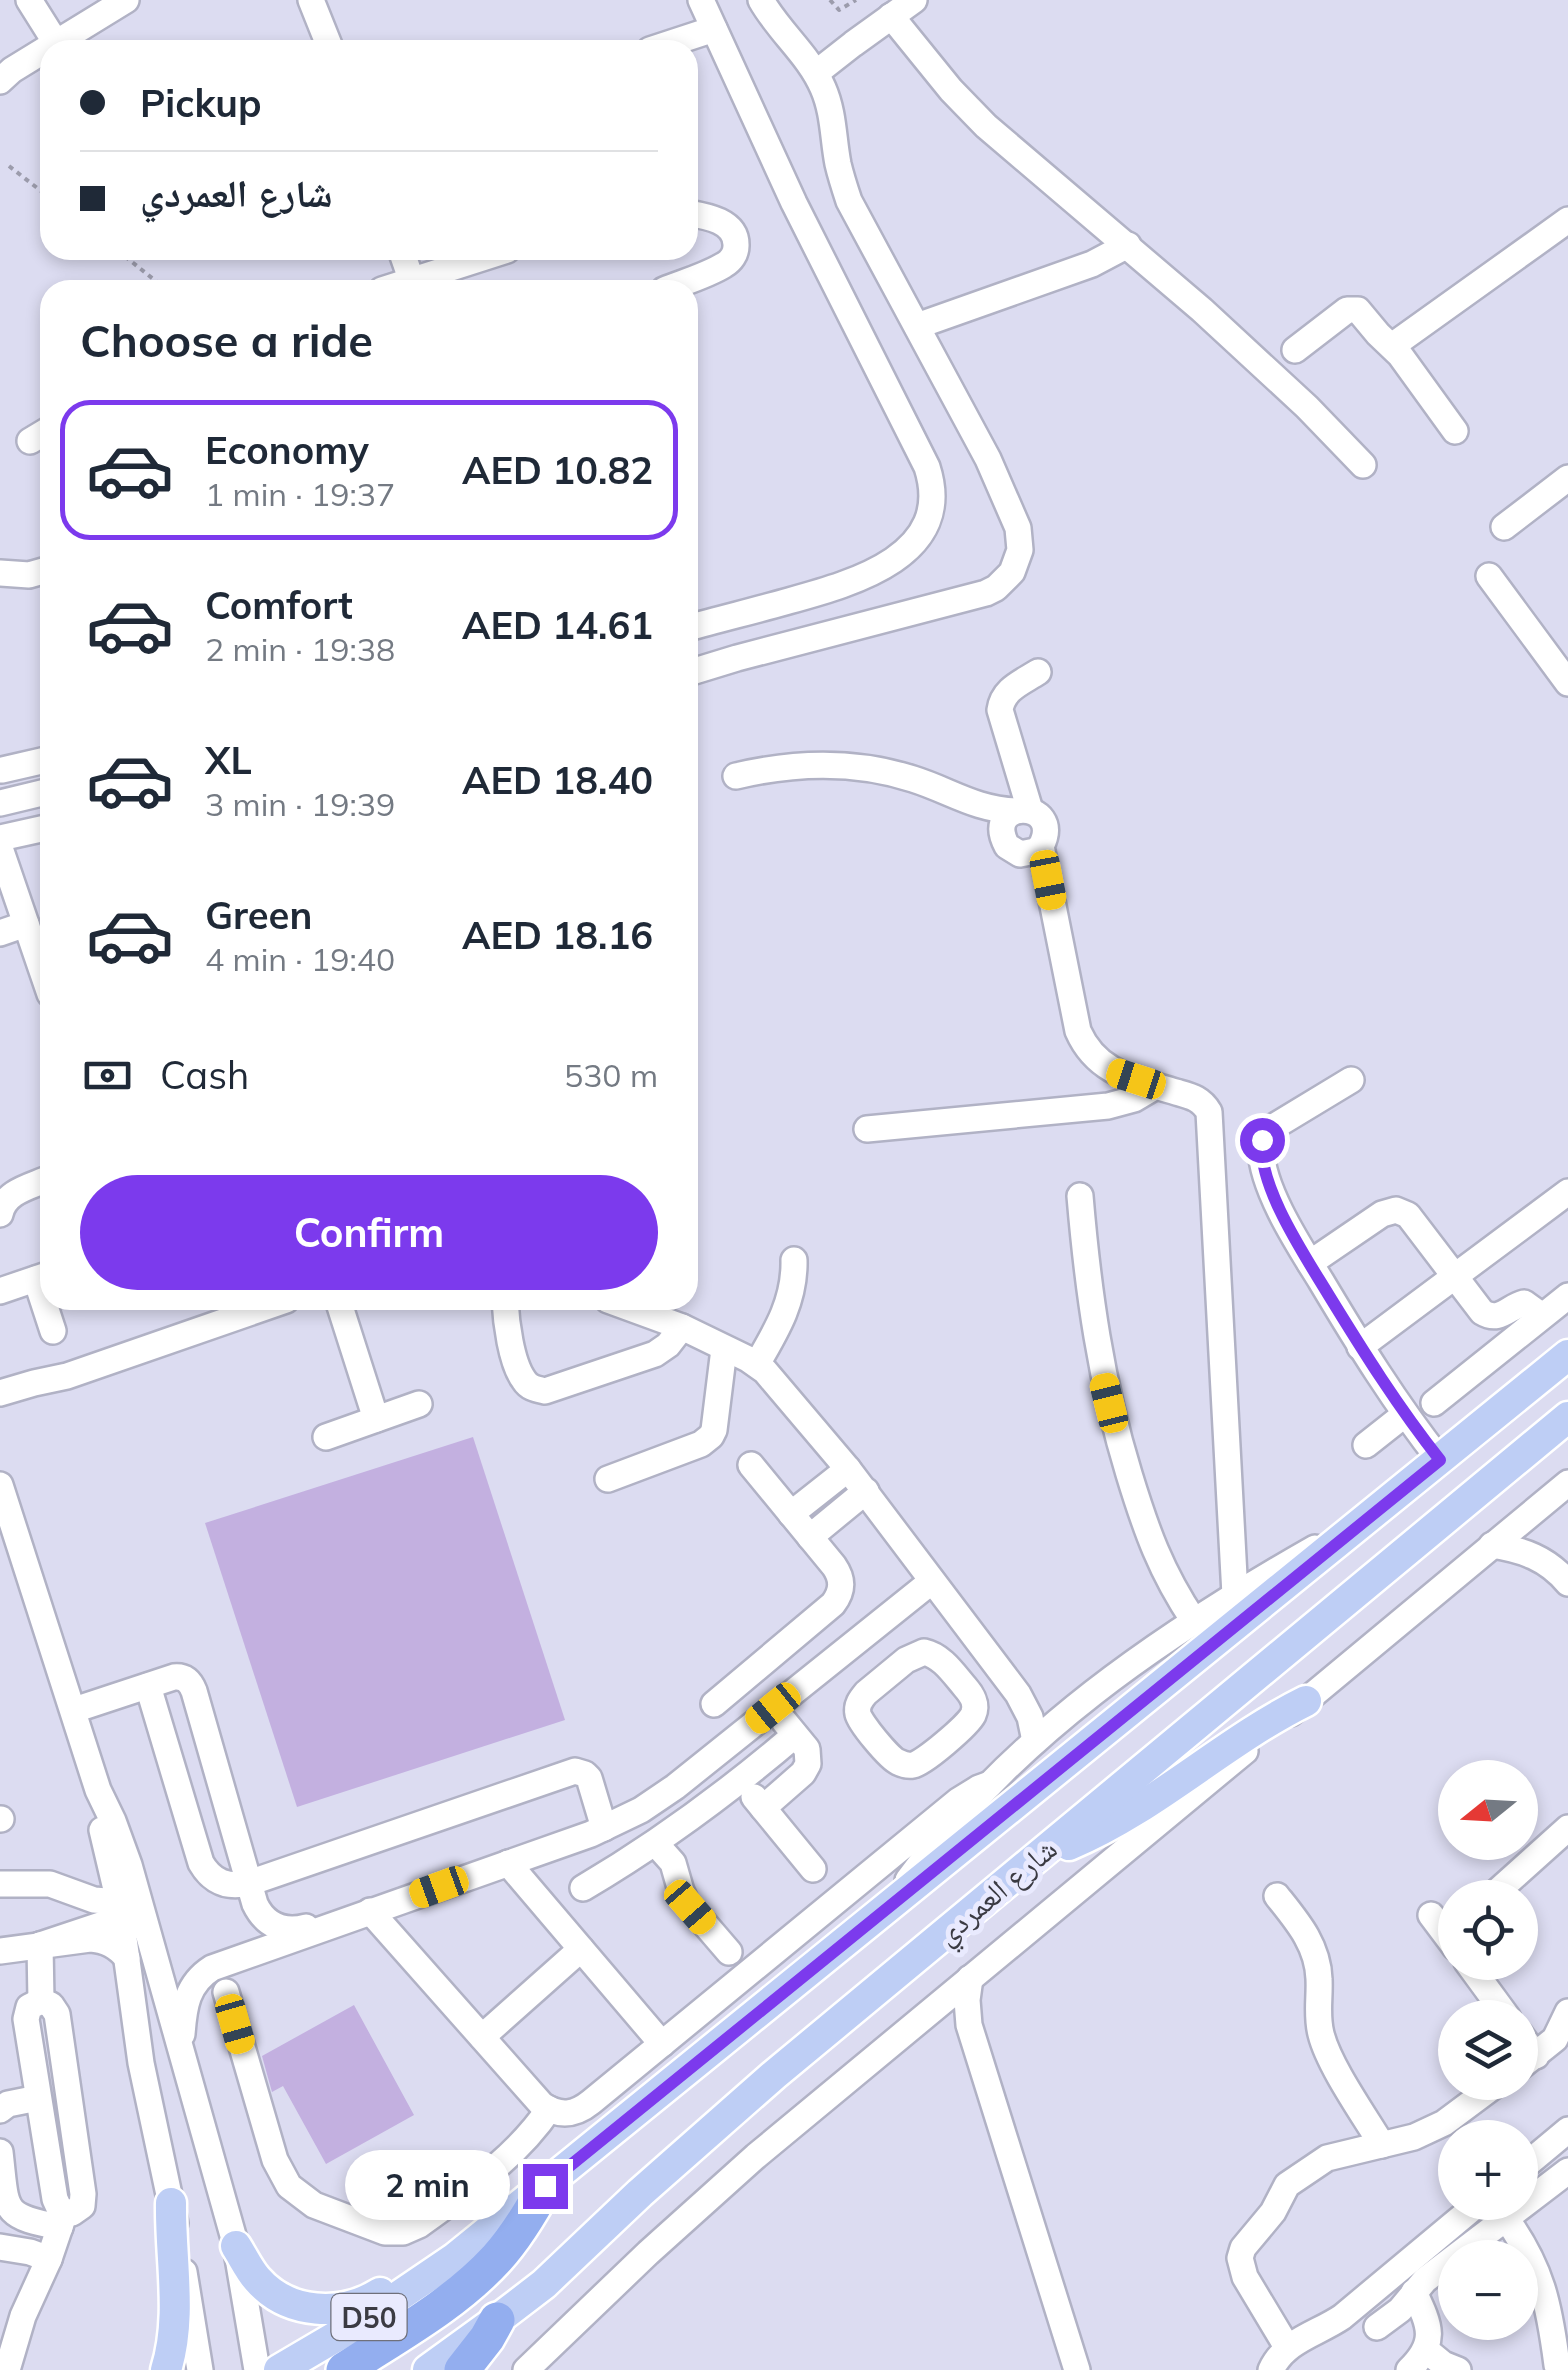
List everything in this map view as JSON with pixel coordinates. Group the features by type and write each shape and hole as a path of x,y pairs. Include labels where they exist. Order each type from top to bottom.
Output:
{"highway":[{"path":"344,2370 435,2311 479,2276 516,2234 545,2186"},
{"path":"462,2370 498,2320"}],"main road":[{"name":"شارع العمردي","path":"280,2370 455,2258 1568,1355"},
{"name":"شارع العمردي","path":"428,2370 498,2320 746,2100 1568,1416"},
{"path":"1038,1856 1108,1827 1261,1724 1306,1700"},
{"path":"166,2370 176,2314 172,2203"},
{"path":"236,2246 267,2288 290,2302 317,2309 358,2304 455,2258"}],"street":[{"path":"29,0 54,40"},
{"path":"62,40 126,0"},
{"path":"311,0 328,40"},
{"path":"698,625 808,596 879,570 918,537 932,503 926,466 794,204 701,0"},
{"path":"698,670 986,593 1012,572 1020,550 1012,511 979,442 849,201 838,164 830,107 816,73 761,0"},
{"path":"816,73 914,0"},
{"path":"891,16 986,126 1128,244 1248,352 1363,464"},
{"path":"680,40 714,29"},
{"path":"0,80 40,53"},
{"path":"688,280 726,264 735,252 735,237 725,225 698,215"},
{"path":"1392,346 1568,220"},
{"path":"917,326 1092,264 1128,244"},
{"path":"427,280 477,260"},
{"path":"465,264 471,280"},
{"path":"1295,350 1351,309 1361,313 1392,346 1455,431"},
{"path":"1504,527 1568,478"},
{"path":"0,573 40,572"},
{"path":"1489,576 1563,666"},
{"path":"1023,811 1000,710 1008,690 1038,672"},
{"path":"2,770 40,761"},
{"path":"736,776 794,765 854,766 912,779 967,802 1036,813 1045,825 1045,839 1035,851 1020,854 1007,846 967,802"},
{"path":"0,803 40,793"},
{"path":"1003,840 1004,822 1023,811"},
{"path":"0,838 40,829"},
{"path":"1041,846 1078,1031 1084,1044 1104,1066 1198,1099 1210,1112 1236,1595"},
{"path":"0,848 40,965"},
{"path":"0,933 26,924"},
{"path":"1351,1080 1270,1129 1262,1140 1262,1154 1273,1192 1294,1238 1404,1414 1440,1460"},
{"path":"868,1128 1108,1106 1156,1086"},
{"path":"0,1214 12,1194 40,1182"},
{"path":"1360,1347 1568,1192"},
{"path":"1080,1196 1096,1340 1114,1424 1148,1533 1173,1590 1194,1621"},
{"path":"1310,1263 1382,1214 1396,1210 1408,1216 1487,1315 1500,1316 1524,1302 1542,1316"},
{"path":"757,1364 789,1304 794,1260"},
{"path":"0,1291 40,1277"},
{"path":"1434,1403 1568,1296"},
{"path":"50,1310 55,1331"},
{"path":"0,1393 68,1376 257,1310"},
{"path":"341,1310 376,1419"},
{"path":"506,1310 520,1372 530,1386 545,1391 654,1354 668,1345 682,1327"},
{"path":"635,1310 682,1327 765,1370 866,1491 1025,1705 1035,1741"},
{"path":"608,1479 701,1444 711,1436 724,1349"},
{"path":"0,1410 68,1376"},
{"path":"326,1437 418,1404"},
{"path":"1366,1446 1404,1414"},
{"path":"714,1704 833,1604 841,1590 839,1573 751,1465"},
{"path":"791,1514 848,1469"},
{"path":"526,2370 702,2204 812,2108 1568,1483"},
{"path":"0,1485 98,1790 124,1852 181,2045 236,2246 256,2370"},
{"path":"810,1537 866,1491"},
{"path":"888,1909 936,1844 990,1784 1035,1741 1117,1674 1236,1595 1364,1522"},
{"path":"1492,1546 1532,1554 1567,1579"},
{"path":"181,2045 187,1996 204,1973 604,1828 658,1799 932,1581"},
{"path":"956,1678 986,1653"},
{"path":"917,1654 936,1656 956,1678 974,1700 973,1714 919,1762 906,1765 894,1760 858,1714 862,1697 917,1654"},
{"path":"75,1715 113,1707 140,1689 179,1677 192,1686 259,1912 272,1924 297,1929 345,1920"},
{"path":"140,1689 201,1864 225,1884 249,1884 569,1771 580,1771 588,1778 604,1828"},
{"path":"764,1808 803,1773 809,1754 773,1708"},
{"path":"577,1838 592,1883 656,1844 741,1782 795,1735"},
{"path":"741,1782 813,1870"},
{"path":"370,1911 548,2109 578,2111 958,1801 990,1784"},
{"path":"98,1790 102,1831 120,1910 141,2063 172,2203 200,2370"},
{"path":"1510,1880 1568,1828"},
{"path":"656,1844 674,1863 686,1902 730,1952"},
{"path":"508,1863 662,2044"},
{"path":"0,1884 50,1884 120,1910 134,1926 168,2049 221,2193"},
{"path":"1277,1896 1303,1929 1317,1960 1322,2037 1382,2145"},
{"path":"40,1945 120,1910"},
{"path":"1431,1915 1438,1923"},
{"path":"0,1951 99,1940 115,1946 127,1958"},
{"path":"40,1945 41,2001"},
{"path":"482,2038 581,1949"},
{"path":"970,1978 966,2000 969,2026 1077,2370"},
{"path":"226,1992 283,2178 305,2200 376,2229 403,2232 419,2225 511,2155 548,2109"},
{"path":"0,2152 6,2201 14,2214 26,2221 63,2220 84,2200 56,2014 51,2005 41,2001 29,2007 26,2019 56,2205 63,2220 23,2316 7,2370"},
{"path":"1538,2053 1555,2039 1568,2012"},
{"path":"926,2014 953,2016 969,2026"},
{"path":"0,2110 8,2104 38,2098"},
{"path":"1287,2348 1245,2277 1240,2258 1243,2248 1273,2212 1282,2192 1294,2178 1327,2158 1414,2136 1444,2123 1475,2100"},
{"path":"1538,2155 1568,2130"},
{"path":"1538,2193 1568,2171"},
{"path":"1271,2370 1287,2348 1328,2327 1458,2220"},
{"path":"1377,2327 1400,2310 1425,2280 1501,2220"},
{"path":"1507,2220 1522,2239 1545,2290 1559,2364"},
{"path":"0,2247 49,2259"},
{"path":"1409,2370 1426,2350 1429,2336 1414,2292"},
{"path":"1426,2350 1458,2370"}],"path":[{"path":"830,0 843,10 856,0"},
{"path":"9,166 40,190"},
{"path":"130,260 156,280"}],"building":[{"path":"473,1437 565,1720 297,1807 205,1523"},
{"path":"354,2005 414,2115 326,2164 283,2086 272,2092 262,2056"}],"route":[{"path":"545,2186 1440,1460 1378,1376 1294,1238 1266,1172 1262,1140"}]}
